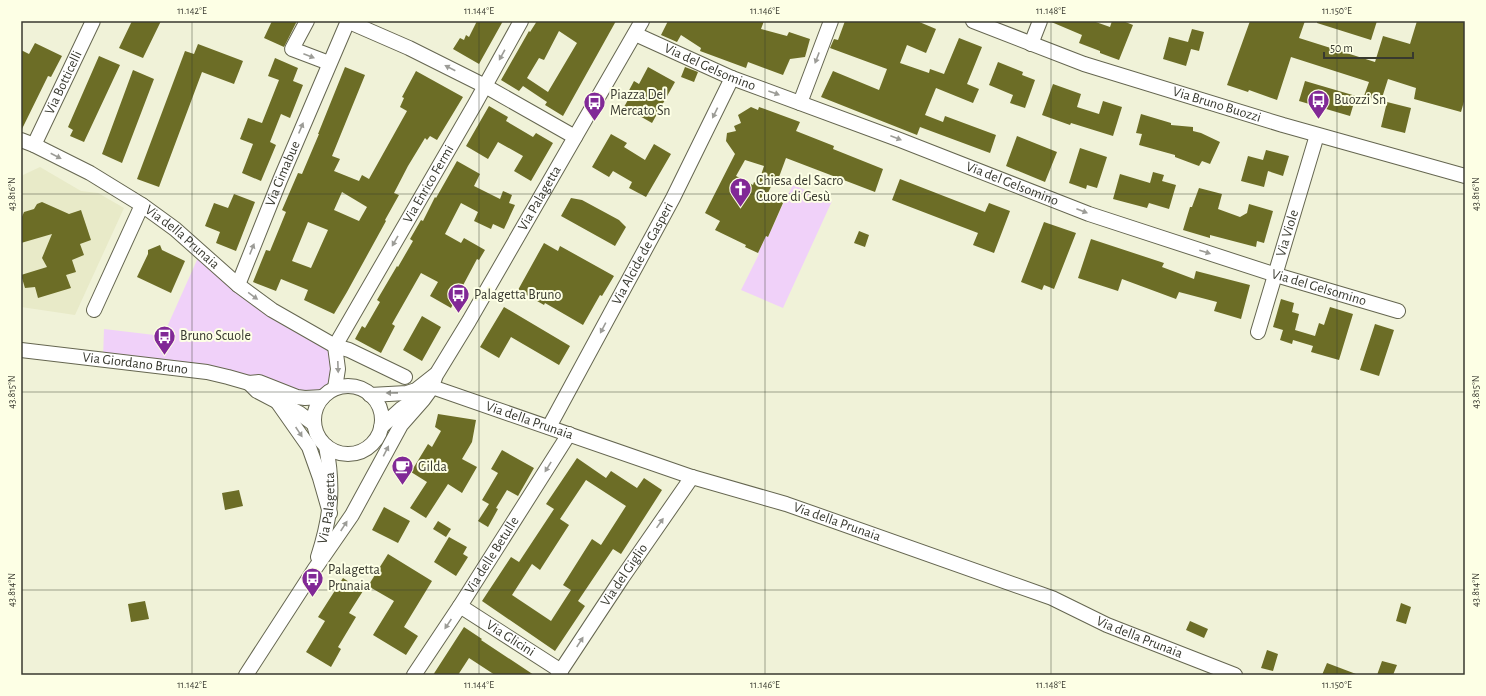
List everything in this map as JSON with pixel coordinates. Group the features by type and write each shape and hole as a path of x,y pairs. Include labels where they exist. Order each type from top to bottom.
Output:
{"street":[{"name":"Via Botticelli","path":"28,142 93,21"},
{"path":"307,21 292,49 329,63"},
{"path":"347,21 409,48 485,86 575,137"},
{"name":"Via Cimabue","path":"238,285 347,21"},
{"name":"Via Enrico Fermi","path":"335,346 521,21"},
{"name":"Via Palagetta","path":"246,675 314,570 352,515 401,425 423,400 642,21"},
{"path":"800,103 831,21"},
{"name":"Via Bruno Buozzi","path":"973,21 1084,64 1317,135 1465,176"},
{"path":"1031,44 1040,21"},
{"name":"Via del Gelsomino","path":"635,34 732,78 900,140 1089,214 1276,274 1398,311"},
{"name":"Via Alcide de Gasperi","path":"549,427 673,198 732,78"},
{"name":"Via Viole","path":"1258,332 1317,135"},
{"name":"Via della Prunaia","path":"28,142 90,173 142,205 175,229 238,285 272,310 335,346 349,350 405,377"},
{"path":"94,310 142,205"},
{"path":"314,424 315,409 318,402 323,396 335,388 338,369 335,346"},
{"name":"Via Giordano Bruno","path":"21,350 207,372 228,376 249,383 259,382 289,394 305,398 323,396"},
{"name":"Via Giordano Bruno","path":"249,383 257,391 299,413 314,424"},
{"name":"Via della Prunaia","path":"432,385 692,477 786,504 1052,598 1107,625 1235,675"},
{"name":"Via Palagetta","path":"335,388 349,386 356,387 370,394 407,393 432,385"},
{"name":"Via Palagetta","path":"368,486 372,443 381,427 432,385"},
{"path":"370,394 375,399 380,409 381,427"},
{"name":"Via Giordano Bruno","path":"276,400 309,447 330,513"},
{"name":"Via Palagetta","path":"314,424 318,436 326,446 337,452 358,452 372,443"},
{"name":"Via delle Betulle","path":"414,675 460,606 569,434"},
{"name":"Via Palagetta","path":"314,570 330,513 330,466 326,446"},
{"name":"Via del Giglio","path":"560,673 622,578 692,477"},
{"name":"Via Glicini","path":"460,606 560,673"}],"shaded area":[{"path":"40,167 81,191 98,193 124,208 75,315 21,307 21,205 23,200 21,195 21,180 23,175"},
{"path":"793,185 832,201 783,308 741,290 759,254 758,253 766,236 768,237"},
{"path":"201,251 221,269 335,346 335,388 323,397 289,394 103,359 104,329 163,336"}],"building":[{"path":"132,21 161,21 143,58 119,48"},
{"path":"272,21 297,21 284,47 264,38"},
{"path":"477,21 503,21 479,64 453,49 460,38 464,40 466,35 469,37"},
{"path":"537,21 616,21 563,116 545,105 547,102 523,86 519,91 501,80 529,31 530,32","holes":["559,31 577,43 548,92 527,78 539,58 544,60"]},
{"path":"668,21 764,21 761,29 787,36 789,32 810,39 805,57 790,59 783,75 748,62 746,68 700,51 701,48 681,35 677,42 661,35"},
{"path":"845,21 917,21 936,29 926,53 907,45 900,63 929,73 930,69 944,74 959,38 982,47 967,84 979,89 973,103 936,88 925,115 943,122 945,116 996,135 990,153 920,127 917,135 821,97 833,71 879,90 887,69 830,48 834,39 838,40"},
{"path":"1049,21 1093,21 1110,27 1112,21 1123,21 1133,25 1119,60 1079,43 1082,35"},
{"path":"1250,21 1305,21 1299,38 1375,62 1383,36 1410,44 1417,21 1465,21 1465,98 1461,112 1414,99 1416,88 1388,79 1381,101 1364,96 1369,82 1291,57 1277,100 1249,90 1248,92 1227,85"},
{"path":"1317,21 1377,21 1371,40 1317,23"},
{"path":"1192,29 1204,32 1199,51 1191,49 1186,66 1163,59 1169,37 1188,42"},
{"path":"35,43 62,56 51,77 48,76 21,131 21,50 29,54"},
{"path":"198,44 243,61 234,84 202,72 159,187 137,179 185,51 194,54"},
{"path":"99,56 120,65 84,142 70,136 73,130 68,127"},
{"path":"275,58 298,68 293,81 303,85 290,118 281,114 270,142 276,145 261,181 242,173 253,144 240,139 248,118 262,123 279,80 268,76"},
{"path":"998,62 1023,72 1022,75 1035,80 1025,108 1010,103 1013,95 989,85"},
{"path":"345,67 365,75 332,156 340,159 334,171 359,181 362,175 369,179 407,111 400,107 404,98 402,97 416,71 463,97 437,140 430,136 427,140 425,138 408,166 394,193 399,195 385,220 386,221 334,314 304,300 308,290 281,279 276,291 253,282 266,250 270,251 286,212 282,210 298,173 302,174","holes":["342,192 367,207 359,221 334,210","308,222 328,230 311,268 292,261"]},
{"path":"648,67 675,82 652,123 624,107 629,98 626,96 634,81 639,84"},
{"path":"685,67 698,72 694,82 681,77"},
{"path":"133,70 154,79 122,163 102,154"},
{"path":"1305,81 1356,96 1350,116 1299,101"},
{"path":"1053,84 1081,94 1077,107 1099,114 1103,101 1122,107 1113,136 1071,123 1070,125 1042,115"},
{"path":"1387,102 1411,108 1405,133 1381,127"},
{"path":"489,106 508,117 506,121 533,137 536,133 553,143 531,181 514,171 523,156 498,142 488,159 466,146"},
{"path":"751,107 758,110 759,107 800,122 796,131 834,146 833,149 883,169 875,192 786,158 779,177 776,176 767,195 783,203 768,237 766,236 758,253 745,247 746,245 715,230 720,221 705,213 735,154 726,141 727,133 736,131 734,126 741,123 738,115","holes":["745,160 764,166 758,184 754,182 753,185 736,176"]},
{"path":"1141,114 1171,123 1171,125 1193,127 1193,131 1220,142 1210,164 1202,161 1199,166 1175,157 1175,155 1139,145 1142,134 1136,133"},
{"path":"611,134 627,143 624,147 645,160 654,144 671,154 646,197 629,188 632,182 613,171 609,177 592,167"},
{"path":"1017,136 1057,152 1045,182 1006,166"},
{"path":"1080,148 1107,157 1097,188 1087,185 1086,189 1069,183"},
{"path":"1266,150 1289,156 1283,176 1268,171 1264,187 1241,181 1248,156 1263,160"},
{"path":"457,161 480,174 474,186 500,199 503,191 512,195 509,203 515,205 504,229 493,224 491,229 474,221 478,212 461,203 445,234 461,243 464,238 485,250 479,260 477,259 451,308 430,296 438,282 421,273 392,324 395,326 381,353 355,339 362,326 365,328 380,302 377,300 413,241 410,239 421,220 423,221 435,197 436,198"},
{"path":"1153,172 1164,175 1162,181 1176,185 1169,209 1149,203 1147,208 1113,199 1120,174 1150,183"},
{"path":"900,179 985,212 989,203 1010,211 994,253 973,245 978,233 892,200"},
{"path":"1199,188 1222,194 1218,209 1240,217 1247,213 1249,204 1273,211 1264,243 1257,241 1256,247 1210,235 1210,238 1183,230 1190,207 1192,207"},
{"path":"234,194 255,202 236,251 216,243 220,232 205,226 214,203 228,208"},
{"path":"571,198 582,200 619,220 626,227 615,246 561,216"},
{"path":"42,202 69,214 81,210 91,240 80,244 84,255 72,260 76,272 66,275 71,288 38,298 35,287 25,288 21,275 47,267 42,258 52,234 21,243 21,219 24,212 34,209 37,204"},
{"path":"1044,222 1076,233 1054,289 1044,285 1042,290 1021,282"},
{"path":"859,231 869,235 865,247 854,243"},
{"path":"1091,239 1164,263 1162,267 1194,279 1196,271 1250,285 1241,319 1214,311 1217,302 1179,292 1176,299 1122,279 1118,291 1078,278"},
{"path":"544,243 558,251 560,246 614,276 602,296 600,295 583,325 545,303 544,305 518,290"},
{"path":"160,245 162,250 185,261 171,293 137,277 148,254 148,250"},
{"path":"1281,299 1294,303 1292,312 1299,314 1295,330 1315,336 1319,323 1324,325 1330,307 1353,314 1339,360 1311,352 1313,346 1293,340 1292,344 1280,340 1283,330 1273,327"},
{"path":"504,307 570,346 559,365 511,337 499,358 480,347"},
{"path":"422,316 441,327 422,361 403,350"},
{"path":"1375,324 1394,330 1379,376 1360,370"},
{"path":"438,414 476,420 472,442 462,459 477,467 462,493 448,484 426,518 410,508 427,482 411,472 428,444 432,447 441,431 435,427"},
{"path":"502,450 534,468 518,496 507,490 496,508 498,509 488,527 478,521 489,504 482,500 498,473 491,469"},
{"path":"577,458 606,478 611,471 637,488 644,478 662,490 621,554 613,549 578,601 585,606 555,651 482,601 511,557 519,562 554,509 546,504","holes":["586,480 626,506 601,545 592,539 563,585 571,590 551,621 512,595 532,564 540,570 569,525 560,519"]},
{"path":"239,490 243,506 225,510 222,493"},
{"path":"384,507 410,521 398,543 372,530"},
{"path":"438,521 451,529 446,537 433,529"},
{"path":"449,537 467,547 463,554 468,557 456,576 434,562"},
{"path":"388,554 432,581 404,627 418,636 406,655 373,635 394,601 368,586"},
{"path":"343,578 363,591 349,613 356,617 338,647 341,649 331,667 306,652 325,621 318,617"},
{"path":"145,601 149,619 131,622 128,604"},
{"path":"1401,603 1411,607 1406,624 1396,621"},
{"path":"1190,621 1208,629 1204,638 1186,630"},
{"path":"464,627 534,675 495,675 469,658 458,675 433,675"},
{"path":"1267,650 1278,654 1273,671 1261,668"},
{"path":"1382,661 1397,665 1393,675 1377,675"},
{"path":"1327,663 1356,674 1322,675"}],"place":[{"name":"Buozzi Sn","path":"1319,120"},
{"name":"Piazza Del Mercato Sn","path":"594,122"},
{"name":"Chiesa del Sacro Cuore di Gesù","path":"741,208"},
{"name":"Palagetta Bruno","path":"458,314"},
{"name":"Bruno Scuole","path":"165,356"},
{"name":"Gilda","path":"402,486"},
{"name":"Palagetta Prunaia","path":"313,598"}]}
